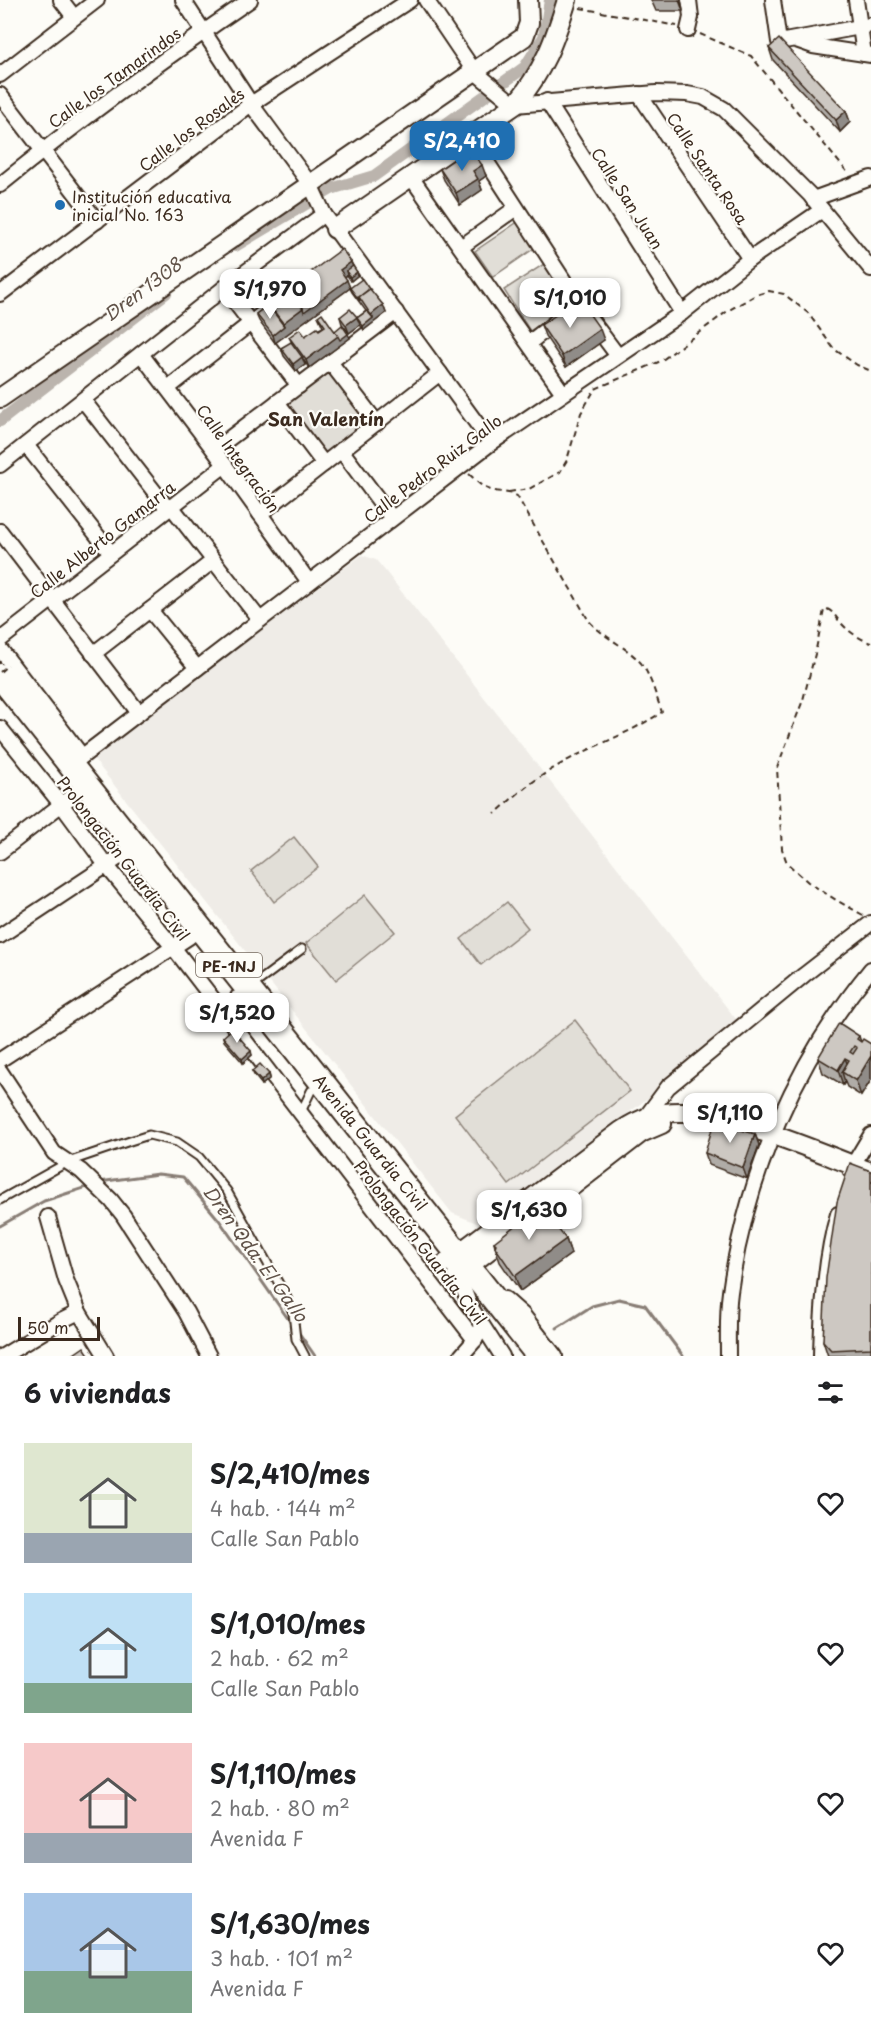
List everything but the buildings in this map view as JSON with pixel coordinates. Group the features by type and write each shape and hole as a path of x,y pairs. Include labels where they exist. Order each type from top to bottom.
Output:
{"highway":[{"name":"Avenida Guardia Civil","path":"3,671 76,761 242,992 461,1268 520,1356"},
{"name":"Avenida Guardia Civil","path":"0,697 69,798 181,942 242,992 306,1102 461,1268 539,1356"}],"street":[{"path":"62,0 74,17"},
{"path":"0,75 97,0"},
{"path":"183,0 251,104 310,184 344,250 396,312 491,443"},
{"name":"Calle los Tamarindos","path":"0,185 42,151 250,0"},
{"name":"Calle los Rosales","path":"3,287 97,220 251,104 410,0"},
{"path":"426,0 474,71 515,105 639,94 687,94 703,97 724,109 817,204 871,269"},
{"path":"0,398 524,37 529,23 528,0"},
{"path":"688,30 691,17 689,0"},
{"path":"773,0 779,42 866,26"},
{"path":"794,39 813,46 868,55 866,26 856,0"},
{"path":"335,229 515,105 531,86 547,59 566,3"},
{"name":"Calle Santa Rosa","path":"639,94 750,259"},
{"path":"0,95 97,220"},
{"name":"Calle San Juan","path":"547,101 682,313"},
{"path":"470,136 579,304 618,356"},
{"path":"411,177 563,393"},
{"name":"Calle Pedro Ruiz Gallo","path":"76,761 491,443 682,313 817,204 871,178"},
{"path":"460,247 516,208"},
{"path":"0,465 224,288 324,214"},
{"path":"224,288 299,386"},
{"path":"168,388 286,295"},
{"path":"529,343 579,304"},
{"path":"214,450 396,312"},
{"name":"Calle Integración","path":"141,354 214,450 309,582"},
{"path":"330,362 377,423"},
{"path":"260,514 440,373"},
{"path":"83,400 260,620"},
{"path":"277,402 324,464"},
{"path":"26,445 111,553"},
{"path":"341,450 392,518"},
{"name":"Calle Alberto Gamarra","path":"0,640 225,465"},
{"path":"0,531 139,713"},
{"path":"93,654 213,561"},
{"path":"150,610 197,668"},
{"path":"0,649 76,761"},
{"name":"Prolongación Guardia Civil","path":"2,735 69,798"},
{"path":"0,852 69,798"},
{"path":"0,936 115,860"},
{"path":"461,1268 646,1124 668,1087 871,921"},
{"path":"0,1060 181,942"},
{"name":"Prolongación Guardia Civil","path":"181,942 229,1019 306,1102 469,1350 483,1327"},
{"path":"728,1356 729,1294 746,1209 770,1134 810,1059 847,998 871,969"},
{"path":"0,1071 54,1153 81,1171 111,1200 186,1312 203,1354"},
{"path":"646,1124 684,1121 718,1124 770,1134 871,1172"},
{"path":"821,1356 822,1324 832,1233 853,1165 871,1135"},
{"path":"48,1217 66,1280 79,1312 106,1356"},
{"path":"461,1268 470,1306 502,1356"},
{"path":"461,1268 523,1315 555,1356"},
{"path":"3,1356 79,1312"}],"lane":[{"path":"229,1019 242,992 302,949"},
{"path":"0,1200 68,1162 149,1135 177,1142 199,1157 227,1191 288,1298 293,1313 296,1339 305,1356"}],"path":[{"path":"566,3 681,27 751,56 857,183"},
{"path":"461,465 478,483 488,489 509,492 529,489 560,472 567,460 581,413 595,389 661,361 729,310 756,295 770,291 784,294 808,313 834,349 857,365 871,371"},
{"path":"495,814 513,796 554,768 643,725 662,712 643,665 624,648 599,633 589,621 517,496 509,492"},
{"path":"871,643 855,635 831,611 824,610 803,700 777,768 782,849 787,863 808,882 871,921"}],"shaded area":[{"path":"519,221 536,247 493,277 475,251"},
{"path":"547,262 574,303 530,331 504,290"},
{"path":"330,368 371,422 324,456 284,403"},
{"path":"362,555 376,560 386,572 739,1023 648,1098 482,1225 452,1213 92,757"},
{"path":"294,837 318,867 274,902 251,871"},
{"path":"365,895 395,932 336,980 306,943"},
{"path":"507,902 528,928 481,965 461,939"},
{"path":"575,1020 630,1091 509,1185 455,1115"}],"waterway":[{"name":"Dren 1308","path":"235,246 331,189 374,176 525,67 544,37 550,0"},
{"name":"Dren 1308","path":"0,421 166,293"},
{"name":"Dren Qda. El Gallo","path":"99,1182 158,1174 183,1177 219,1220 291,1323"},
{"name":"Dren Qda. El Gallo","path":"0,1226 44,1201 90,1186"},
{"name":"Dren Qda. El Gallo","path":"557,1328 592,1306 619,1299 645,1305 683,1356"},
{"name":"Dren Qda. El Gallo","path":"297,1330 315,1356"}],"place":[{"name":"Institución educativa inicial No. 163","path":"60,205"}],"district":[{"name":"San Valentín","path":"326,418"}]}
